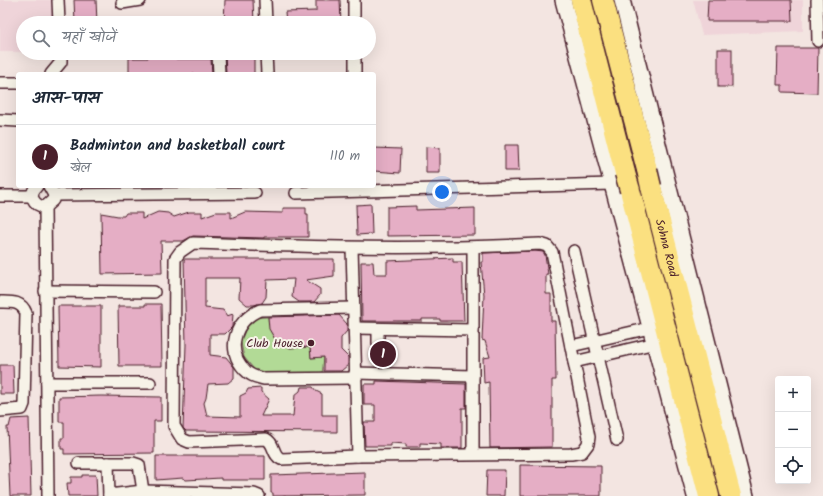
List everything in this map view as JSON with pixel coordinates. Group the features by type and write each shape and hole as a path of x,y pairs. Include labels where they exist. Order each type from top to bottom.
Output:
{"highway":[{"name":"Sohna Road","path":"581,0 622,182 709,496"},
{"name":"Sohna Road","path":"603,0 655,178 731,496"}],"main road":[{"path":"563,0 622,182 650,328 656,343 695,496"},
{"path":"622,0 655,178 746,496"}],"street":[{"path":"58,0 59,16"},
{"path":"122,3 140,0"},
{"path":"265,0 266,16"},
{"path":"354,0 354,16"},
{"path":"818,41 819,1"},
{"path":"53,72 61,60"},
{"path":"218,60 219,72"},
{"path":"266,60 267,72"},
{"path":"355,60 355,72"},
{"path":"0,83 16,83"},
{"path":"0,120 16,121"},
{"path":"296,193 356,189 622,182 655,178"},
{"path":"0,196 34,191 33,202 38,206 44,207 53,200 52,190 255,193"},
{"path":"44,207 48,496"},
{"path":"193,244 352,248 473,248 540,244 547,246 552,252 589,437 588,444 582,452 571,454 473,454 281,459 276,456 269,440 189,442 182,439 174,426 175,259 180,252 193,244"},
{"path":"352,248 358,456"},
{"path":"473,248 473,454"},
{"path":"574,251 617,440"},
{"path":"45,291 154,292"},
{"path":"0,302 16,302 23,306 26,313 24,404 22,409 0,411"},
{"path":"353,308 260,310 252,314 238,326 235,336 235,348 238,361 245,371 252,376 264,379 355,375 473,376"},
{"path":"354,328 473,330"},
{"path":"571,346 650,328"},
{"path":"378,329 378,343"},
{"path":"574,362 656,343"},
{"path":"47,383 150,383"},
{"path":"79,463 133,463 139,465 143,491"},
{"path":"108,463 109,495 143,491 254,494 259,496"}],"shaded area":[{"path":"0,0 51,0 52,16 16,16 16,52 0,52"},
{"path":"693,0 803,0 803,31 702,35"}],"green space":[{"path":"268,317 269,327 276,340 287,346 310,347 311,358 324,357 322,374 258,374 244,357 240,338 253,318"}],"building":[{"path":"74,0 96,0 97,16 75,16"},
{"path":"225,0 253,0 254,16 224,16"},
{"path":"316,0 340,0 341,16 285,16 285,12 316,11"},
{"path":"708,0 791,0 792,21 707,21"},
{"path":"778,48 818,48 817,93 782,92 782,85 777,85"},
{"path":"718,49 732,49 732,87 718,87"},
{"path":"129,60 211,60 212,72 129,72"},
{"path":"225,60 254,60 254,72 226,72"},
{"path":"505,145 518,145 519,171 505,171"},
{"path":"426,147 440,148 440,173 426,173"},
{"path":"376,148 401,149 400,173 376,171"},
{"path":"371,204 372,234 357,235 356,205"},
{"path":"416,206 416,210 475,208 475,235 387,236 387,207"},
{"path":"283,208 306,208 306,214 308,214 308,237 264,238 193,236 183,241 161,241 162,273 102,274 101,213 124,216 126,213 142,213 142,219 158,212 168,213 174,217 189,212 202,212 202,217 216,212 231,212 231,218 245,212 283,213"},
{"path":"543,252 545,255 548,274 546,274 546,294 551,294 551,321 555,321 556,380 552,380 552,447 490,448 489,382 484,383 483,358 490,357 485,341 482,340 484,295 481,262 483,262 483,253"},
{"path":"453,258 453,262 462,262 464,321 422,319 422,321 362,321 361,262 373,262 374,274 387,274 387,261"},
{"path":"184,259 334,259 334,276 306,280 320,289 320,295 314,302 299,302 292,297 294,279 267,280 266,297 262,303 247,305 239,298 240,278 205,278 205,308 223,310 227,316 233,314 232,327 225,334 210,334 210,355 226,357 234,367 234,378 228,383 208,384 204,403 207,416 240,417 240,396 246,393 248,389 261,388 261,392 269,399 261,416 293,416 295,395 300,391 301,387 313,387 316,391 322,394 322,415 337,415 337,432 186,431 183,428 186,345"},
{"path":"145,304 161,304 162,366 119,366 118,306 145,306"},
{"path":"58,306 101,306 101,367 59,366"},
{"name":"Club House","path":"339,315 347,324 347,331 341,338 341,350 348,357 348,365 341,371 324,371 324,357 311,358 310,347 290,348 275,339 269,329 268,317"},
{"path":"0,365 13,365 14,394 0,394"},
{"path":"376,381 466,384 466,408 462,408 462,448 441,448 441,444 420,443 420,447 406,447 406,444 391,443 391,446 365,446 364,422 375,422 375,405 364,405 364,384 376,384"},
{"path":"59,397 161,397 161,421 154,421 154,453 64,454 64,449 61,449 61,438 64,438 64,422 59,422"},
{"path":"29,418 31,496 10,496 7,427 9,427 11,419"},
{"path":"156,456 265,456 265,480 221,480 221,478 186,480 183,478 156,480"},
{"path":"520,465 601,466 601,496 520,496"},
{"path":"487,470 505,470 504,496 486,496"},
{"path":"365,472 365,495 273,496 273,493 271,493 271,475"},
{"path":"82,475 96,475 97,496 68,496 67,483 71,483 71,477 82,477"}],"place":[{"name":"Club House","path":"311,343"},
{"name":"Badminton and basketball court","path":"383,354"}]}
